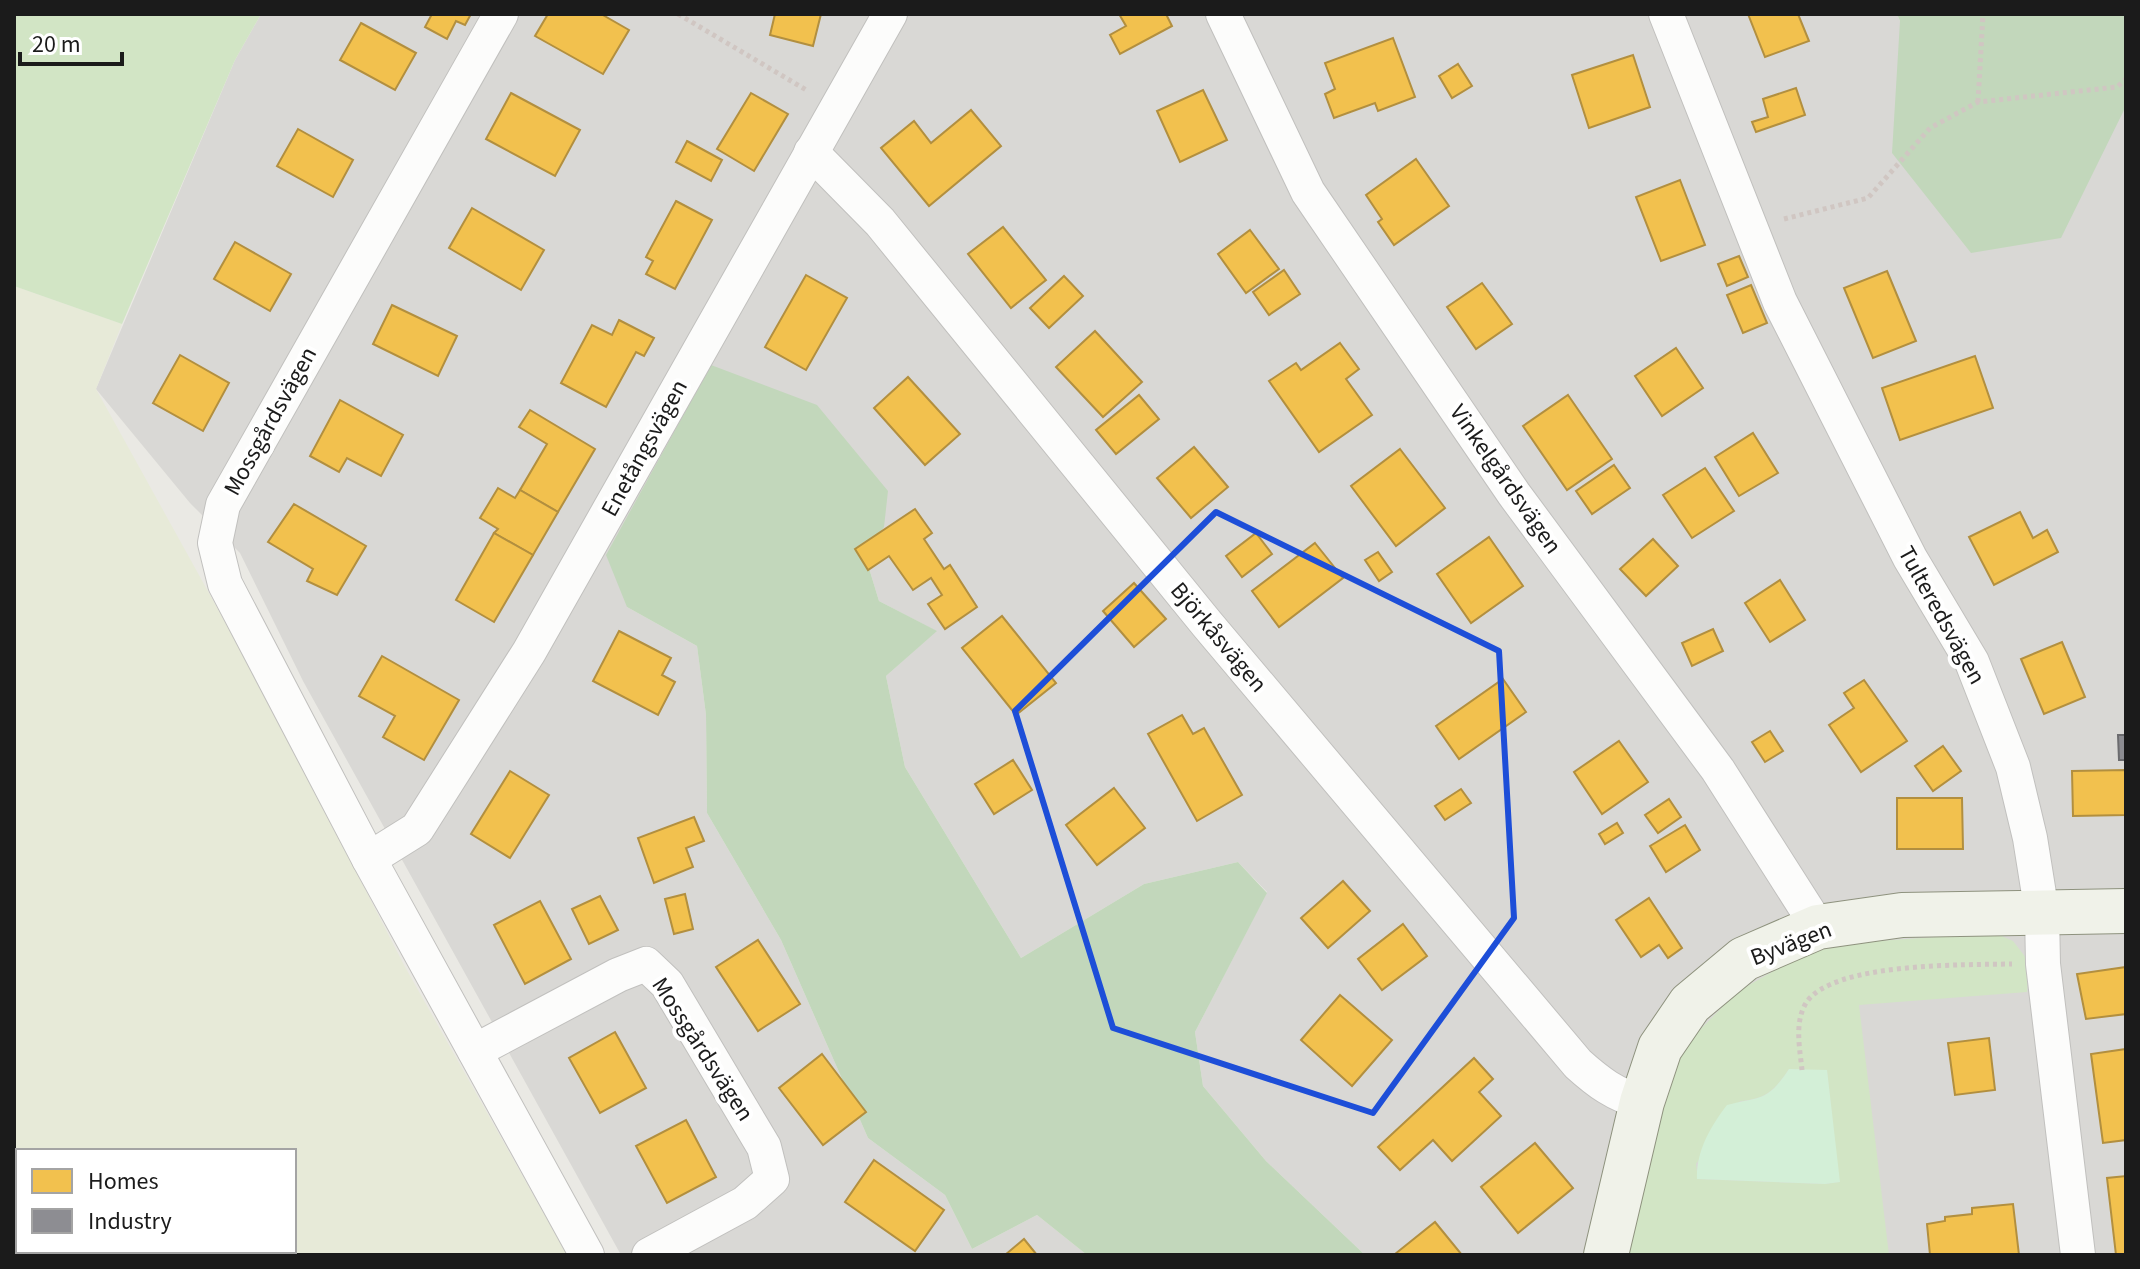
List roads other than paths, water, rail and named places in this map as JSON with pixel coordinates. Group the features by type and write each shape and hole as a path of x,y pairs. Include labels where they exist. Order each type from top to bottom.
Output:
{"street":[{"name":"Mossgårdsvägen","path":"501,14 223,505 215,543 225,584 369,859 587,1255"},
{"name":"Enetångsvägen","path":"369,859 417,829 529,652 890,14"},
{"name":"Vinkelgårdsvägen","path":"1223,14 1308,192 1514,494 1718,770 1818,927"},
{"name":"Tulteredsvägen","path":"1666,14 1780,302 1910,558 1972,662 2017,781 2042,913 2043,964 2078,1255"},
{"name":"Björkåsvägen","path":"811,152 880,222 1207,624 1578,1064 1603,1086 1623,1097 1642,1102"},
{"name":"Byvägen","path":"1606,1255 1642,1102 1660,1048 1690,1004 1744,959 1818,927 1902,915 2126,911"},
{"name":"Mossgårdsvägen","path":"475,1051 618,975 646,964 667,984 764,1147 772,1179 745,1203 649,1255"}]}
